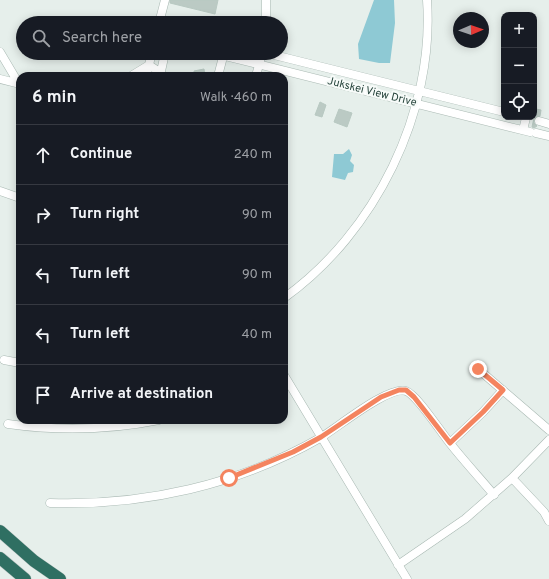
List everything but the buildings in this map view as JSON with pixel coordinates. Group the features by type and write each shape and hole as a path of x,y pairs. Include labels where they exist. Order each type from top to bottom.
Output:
{"highway":[{"path":"0,531 34,561 60,579"},
{"path":"0,558 25,579"}],"street":[{"path":"161,16 165,0"},
{"path":"266,0 266,16"},
{"path":"288,294 329,258 361,220 388,177 410,125 419,91 427,27 427,0"},
{"path":"0,52 16,78"},
{"name":"Jukskei View Drive","path":"288,58 501,111"},
{"path":"147,72 150,60"},
{"path":"162,72 164,60"},
{"path":"219,72 222,60"},
{"name":"Jukskei View Drive","path":"246,60 549,136"},
{"path":"257,72 261,60"},
{"path":"149,65 158,72"},
{"path":"138,72 149,65"},
{"path":"0,79 16,83"},
{"path":"530,120 530,132"},
{"path":"534,120 549,124"},
{"path":"0,191 16,197"},
{"path":"4,360 16,362"},
{"path":"478,369 549,430"},
{"path":"288,382 407,579"},
{"path":"50,503 114,502 184,491 216,482 257,467 321,437 381,397 399,390 406,390 414,397 450,443 494,495"},
{"path":"450,443 483,412 503,390"},
{"path":"8,424 37,428 93,428 134,424"},
{"path":"398,565 453,528 494,495 549,440"},
{"path":"512,478 544,512 549,521"}],"water":[{"path":"374,0 394,0 395,23 390,63 379,63 359,59 358,44"},
{"path":"349,149 352,155 350,161 354,165 353,172 348,173 345,180 332,177 334,154 343,154"}],"route":[{"path":"229,478 293,452 321,437 381,397 399,390 406,390 414,397 450,443 483,412 503,390 478,369"}]}
